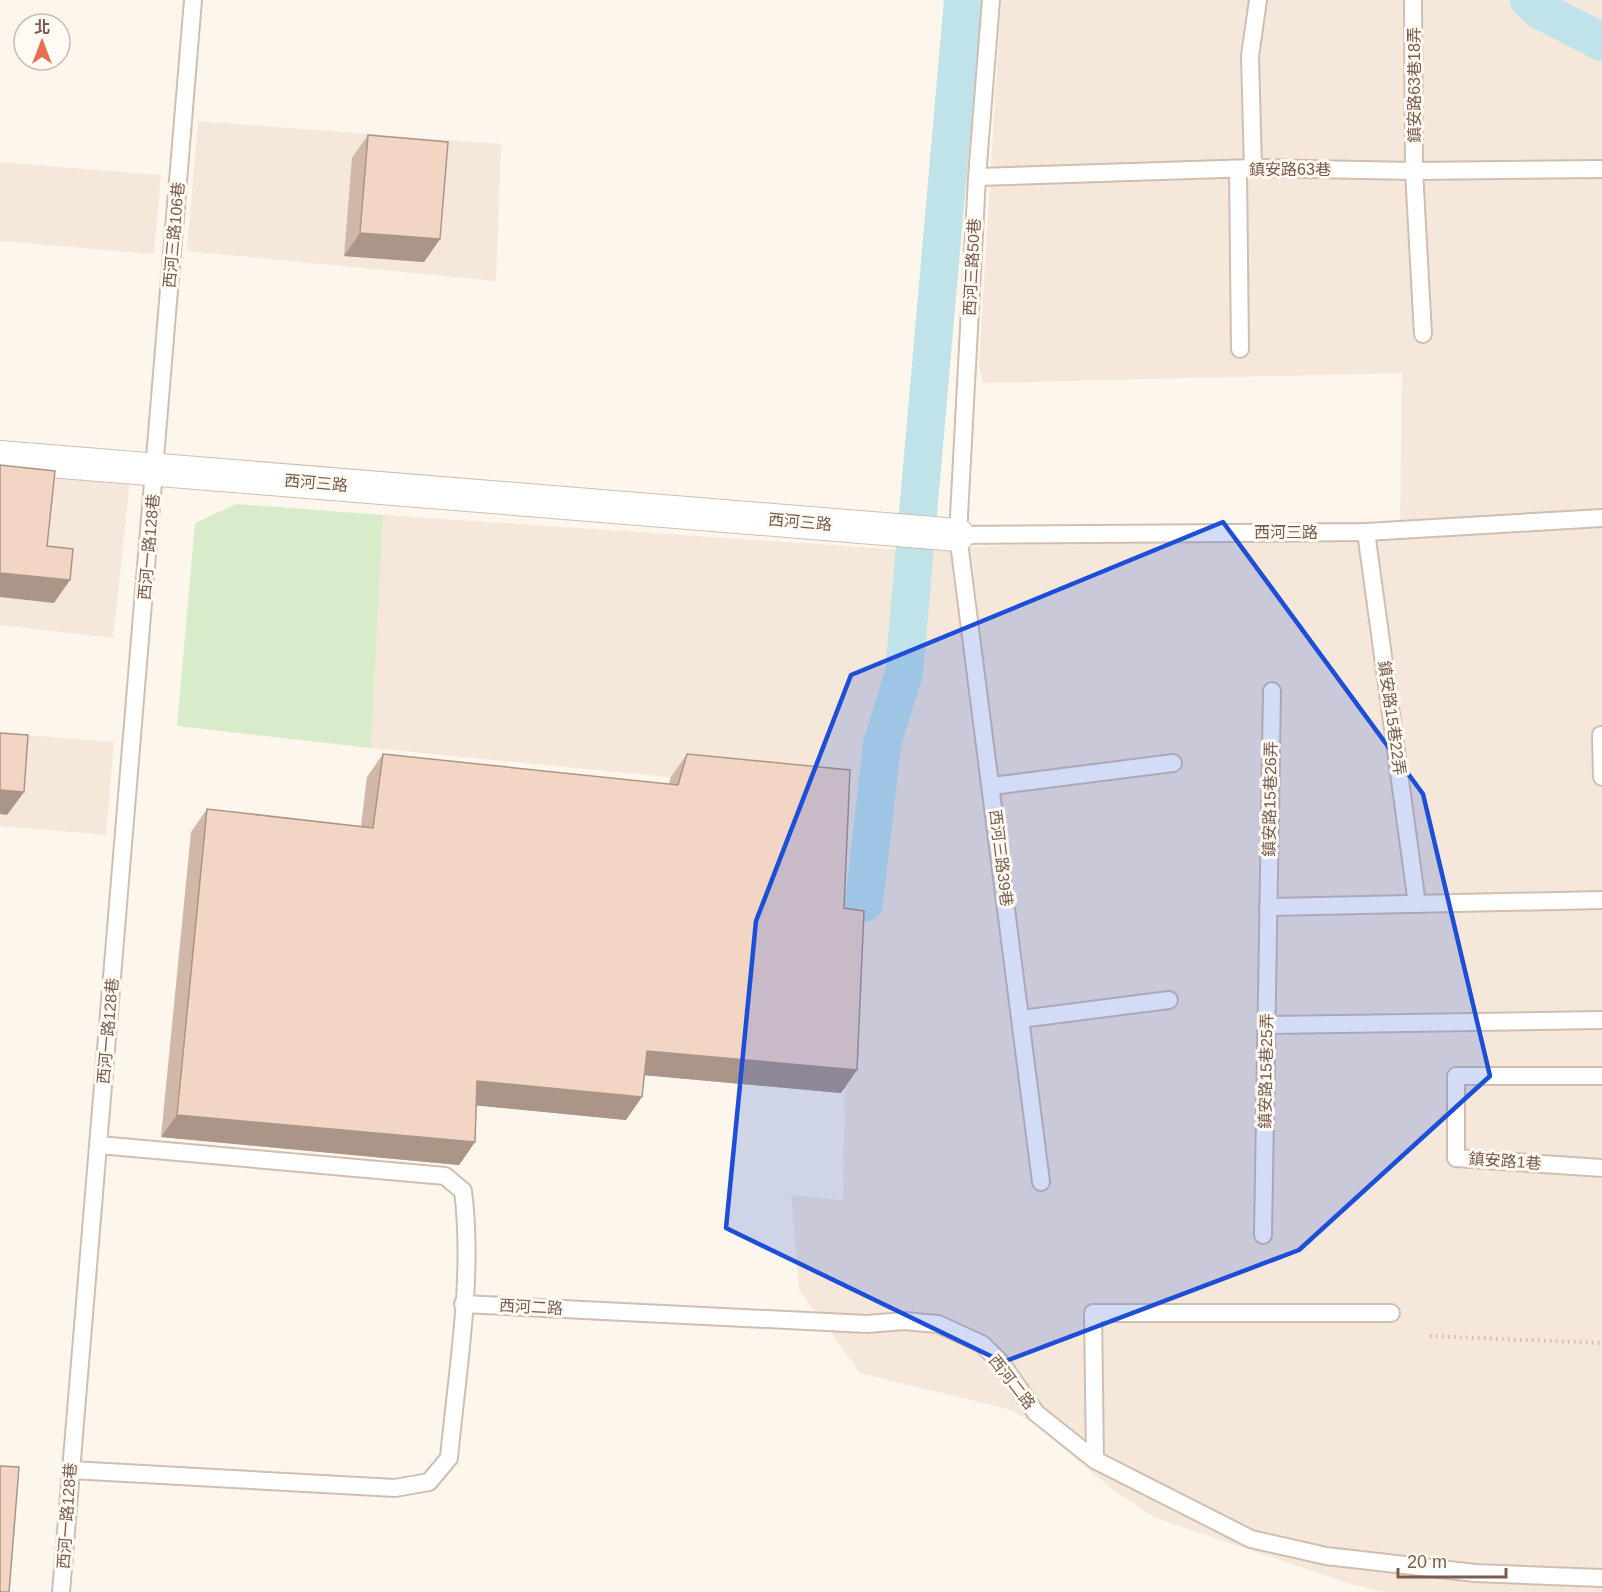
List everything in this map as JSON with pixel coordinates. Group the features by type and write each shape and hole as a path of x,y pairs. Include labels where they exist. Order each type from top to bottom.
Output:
{"street":[{"name":"西河三路","path":"0,457 958,535"}],"lane":[{"name":"西河三路106巷","path":"155,471 193,0"},
{"name":"西河三路50巷","path":"958,535 977,177 991,0"},
{"path":"1240,349 1250,56 1258,0"},
{"name":"鎮安路63巷18弄","path":"1413,0 1414,171 1423,334"},
{"name":"鎮安路63巷","path":"977,177 1245,169 1414,171 1602,169"},
{"name":"西河一路128巷","path":"62,1592 155,471"},
{"name":"西河三路","path":"958,535 1366,532 1602,519"},
{"name":"鎮安路15巷22弄","path":"1366,532 1417,904"},
{"name":"西河三路39巷","path":"958,535 1041,1182"},
{"name":"鎮安路15巷26弄","path":"1268,907 1272,690"},
{"path":"1601,735 1602,777"},
{"path":"992,786 1173,763"},
{"path":"1268,907 1602,900"},
{"name":"鎮安路15巷25弄","path":"1263,1235 1268,907"},
{"path":"1021,1019 1169,1000"},
{"path":"1267,1024 1602,1020"},
{"name":"鎮安路1巷","path":"1602,1077 1456,1077 1456,1158 1602,1168"},
{"path":"71,1470 395,1488 429,1482 449,1458 463,1304 467,1221 463,1191 445,1176 99,1145"},
{"name":"西河二路","path":"463,1304 867,1324 904,1322 938,1324 982,1344 1002,1365 1036,1413 1095,1460 1251,1539 1326,1556 1452,1570 1602,1578"},
{"path":"1095,1460 1093,1313 1391,1313"}],"path":[{"path":"1430,1336 1602,1343"}],"highlighted area":[{"path":"1223,522 1423,794 1490,1076 1299,1250 1003,1362 726,1228 756,921 851,675"}],"shaded area":[{"path":"1001,0 1602,0 1602,1592 1384,1592 1350,1584 1153,1517 1112,1489 1033,1423 1011,1410 860,1373 799,1289 791,1195 843,1200 847,934 828,931 834,793 371,748 383,515 907,550 1400,527 1402,373 983,383 979,364"},
{"path":"198,121 501,144 496,281 187,251"},
{"path":"0,162 161,175 154,254 0,241"},
{"path":"0,467 130,481 113,638 0,625"},
{"path":"0,733 114,742 106,835 0,826"}],"green space":[{"path":"236,504 383,515 371,748 177,726 195,523"}],"building":[{"path":"368,135 448,142 440,239 360,233"},
{"path":"0,465 55,471 47,546 73,549 70,580 0,573"},
{"path":"0,733 28,735 24,792 0,790"},
{"path":"383,754 678,785 687,754 850,770 844,908 864,911 857,1070 647,1051 642,1097 477,1081 475,1142 177,1115 207,809 373,828"},
{"path":"0,1466 19,1467 9,1592 0,1592"}],"waterway":[{"path":"864,903 882,744 904,673 963,0"},
{"path":"1529,0 1540,10 1602,42"}]}
